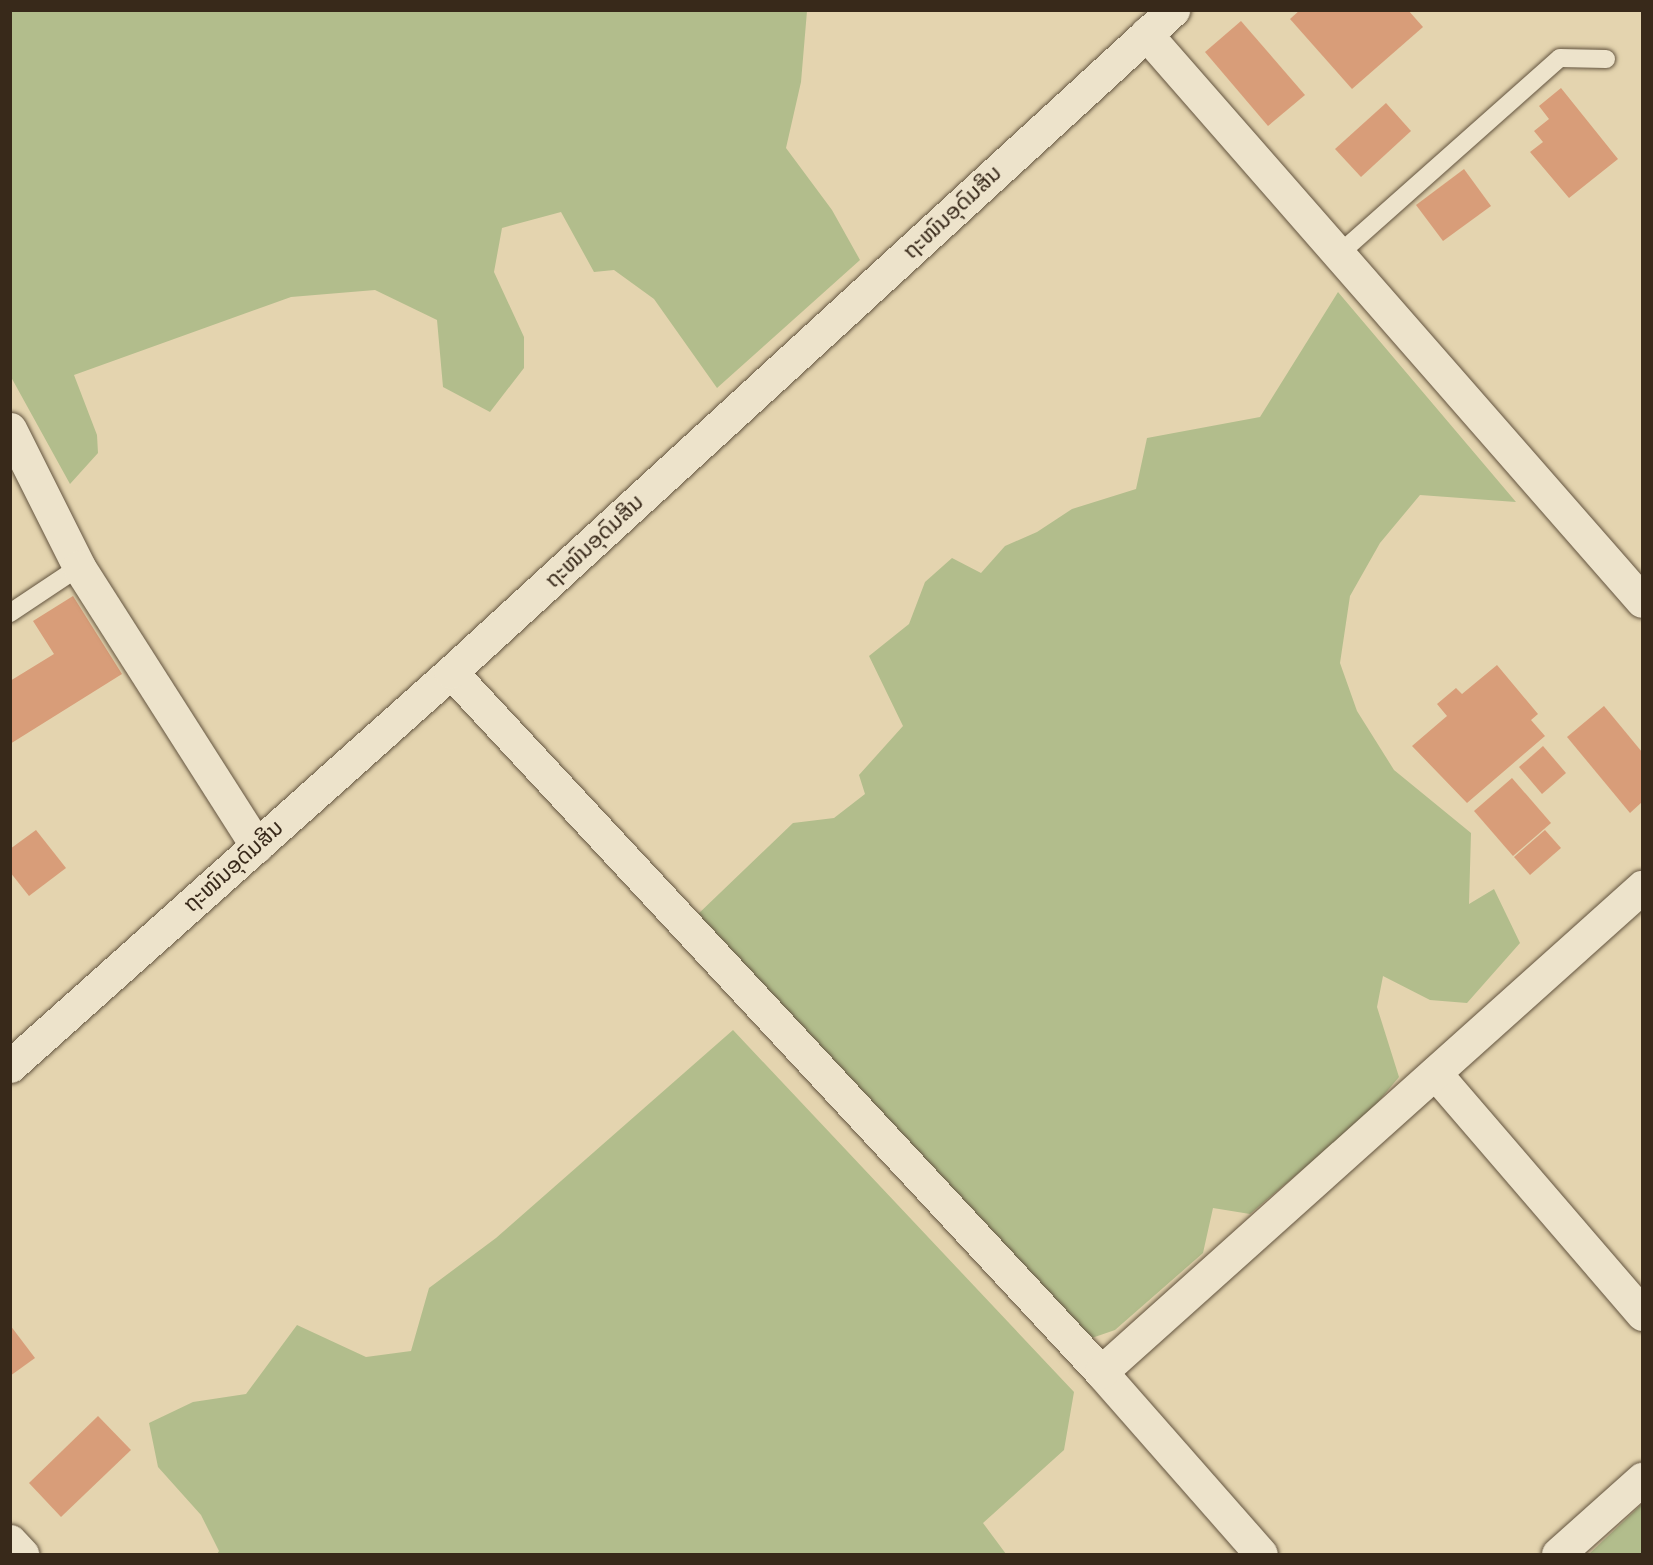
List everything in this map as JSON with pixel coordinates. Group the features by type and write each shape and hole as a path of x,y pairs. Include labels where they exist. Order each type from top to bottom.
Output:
{"street":[{"name":"ຖະໜົນອຸດົມສິນ","path":"10,1066 452,672 1173,10"},
{"path":"1146,34 1642,601"},
{"path":"10,429 79,567 257,846"},
{"path":"452,672 1101,1372 1261,1554"},
{"path":"1101,1372 1642,887"},
{"path":"1435,1074 1642,1314"},
{"path":"1558,1554 1642,1479"},
{"path":"10,1541 22,1554"}],"lane":[{"path":"1339,254 1560,58 1606,59"},
{"path":"10,613 79,567"}],"green space":[{"path":"10,11 807,11 801,82 786,148 832,210 860,260 717,388 654,299 614,270 594,272 561,212 502,228 494,272 524,337 524,368 490,412 443,387 437,320 375,290 291,297 74,375 97,435 98,453 70,484 11,377"},
{"path":"1338,292 1516,502 1420,495 1380,543 1350,596 1340,663 1357,711 1394,770 1471,833 1469,904 1494,889 1520,943 1467,1003 1430,1000 1383,976 1377,1007 1399,1077 1368,1114 1250,1214 1213,1208 1203,1253 1115,1330 1086,1340 696,916 793,823 834,818 865,794 859,775 903,726 869,656 909,624 925,582 952,558 981,573 1005,546 1037,532 1072,509 1136,489 1147,438 1260,417"},
{"path":"733,1030 1074,1392 1064,1450 983,1523 1006,1554 217,1554 219,1551 201,1515 158,1467 149,1423 193,1402 246,1394 297,1325 366,1357 411,1351 429,1288 496,1238"},
{"path":"1642,1504 1642,1554 1589,1554"}],"building":[{"path":"1300,10 1408,10 1423,27 1352,89 1290,19"},
{"path":"1241,21 1305,95 1268,126 1205,52"},
{"path":"1561,88 1618,159 1569,198 1530,152 1543,142 1534,131 1549,119 1539,106"},
{"path":"1386,103 1411,131 1361,177 1335,149"},
{"path":"1464,169 1491,206 1443,241 1416,205"},
{"path":"73,596 122,674 10,744 10,681 54,654 33,621"},
{"path":"1497,665 1538,714 1531,720 1545,736 1467,803 1412,746 1447,716 1437,704 1456,688 1462,694"},
{"path":"1604,706 1642,752 1642,802 1630,813 1567,737"},
{"path":"1543,746 1566,773 1542,794 1519,767"},
{"path":"1512,778 1551,823 1513,856 1474,811"},
{"path":"36,830 66,868 29,896 10,872 10,849"},
{"path":"1545,830 1561,848 1530,875 1514,857"},
{"path":"10,1325 35,1358 10,1376"},
{"path":"98,1416 131,1450 61,1517 29,1483"}]}
